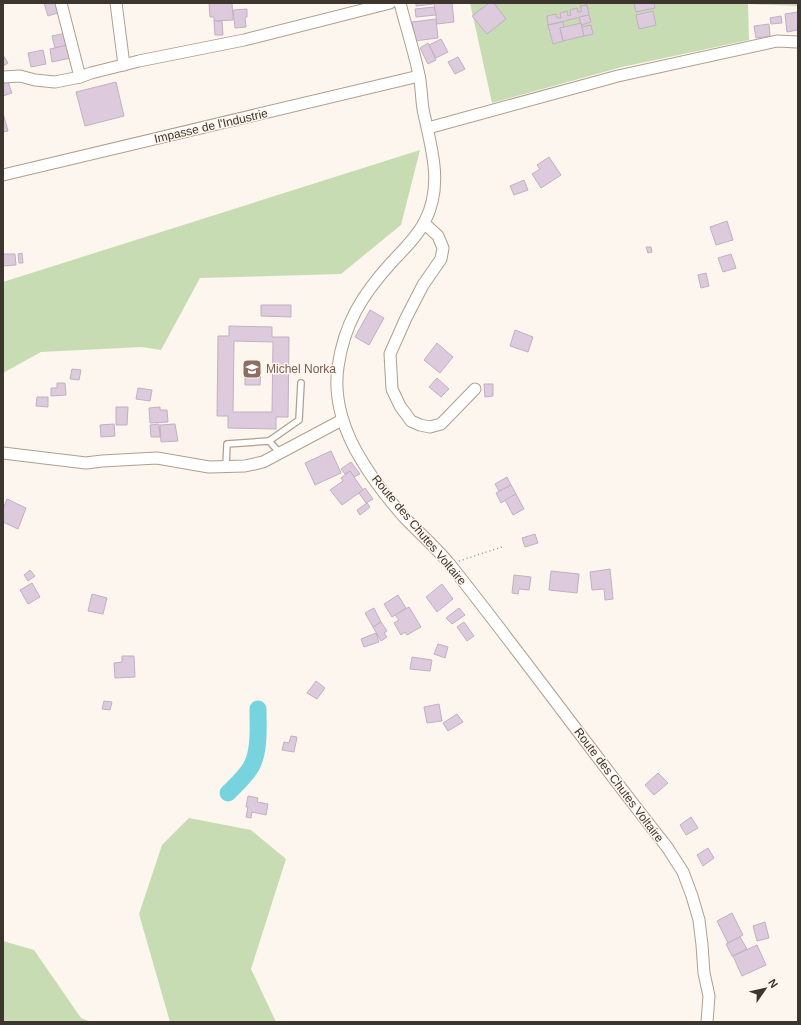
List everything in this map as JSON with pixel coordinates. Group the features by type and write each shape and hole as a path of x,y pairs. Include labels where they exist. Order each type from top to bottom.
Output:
{"street":[{"path":"61,3 80,78"},
{"path":"116,3 124,65"},
{"path":"3,77 20,76 35,80 55,82 80,78 91,73 124,65 244,40 390,3"},
{"name":"Route des Chutes Voltaire","path":"400,3 419,76 423,113 428,128 432,149 436,180 434,198 424,223 416,235 370,287 357,307 346,330 337,370 337,393 342,420 362,461 381,489 402,515 450,565 667,847 683,872 699,920 704,973 709,996 706,1022"},
{"path":"428,128 618,76 776,41 798,42"},
{"name":"Impasse de l'Industrie","path":"3,175 419,76"},
{"path":"424,223 438,236 443,248 441,259 423,285 390,354 392,389 400,406 411,421 430,427 441,424 475,389"},
{"path":"3,453 86,463 157,458 209,467 226,468 263,462 342,420"}],"lane":[{"path":"226,468 227,444 269,441 299,420 300,383"},
{"path":"269,441 280,453"}],"path":[{"path":"450,565 502,547"}],"green space":[{"path":"470,3 798,3 798,6 748,4 749,40 622,67 492,103"},
{"path":"420,150 401,225 341,274 200,278 161,350 142,347 41,352 3,373 3,282"},
{"path":"189,818 251,830 286,859 251,969 276,1022 170,1022 139,914 162,845"},
{"path":"3,941 34,950 81,1018 91,1022 3,1022"}],"building":[{"path":"44,3 59,3 61,12 48,16"},
{"path":"209,3 232,3 233,20 214,21 214,17 210,17"},
{"path":"416,3 434,3 434,4 416,6"},
{"path":"434,3 452,3 454,22 437,24"},
{"path":"489,3 494,3 506,19 487,34 472,16"},
{"path":"634,3 654,3 655,8 636,12"},
{"path":"587,5 589,15 548,25 547,16 556,14 557,18 561,18 560,13 567,11 568,16 571,15 570,10 577,8 578,12 582,11 580,6"},
{"path":"434,7 436,15 416,17 415,9"},
{"path":"247,9 247,17 245,17 246,27 235,28 233,10"},
{"path":"653,11 656,25 639,29 636,15"},
{"path":"798,12 798,30 787,32 785,14"},
{"path":"589,15 591,22 581,25 579,17"},
{"path":"781,16 782,23 771,24 770,18"},
{"path":"436,19 438,38 414,41 412,22"},
{"path":"214,21 222,21 223,35 215,35"},
{"path":"563,22 564,27 560,28 563,41 553,44 548,25"},
{"path":"581,23 584,36 563,41 560,28"},
{"path":"769,24 770,36 756,38 754,26"},
{"path":"591,25 593,34 584,36 582,27"},
{"path":"66,33 68,45 55,48 52,36"},
{"path":"441,39 448,52 436,58 429,45"},
{"path":"428,43 436,60 428,64 420,48"},
{"path":"68,45 71,58 52,62 50,49"},
{"path":"43,50 46,64 31,67 28,53"},
{"path":"3,55 8,63 3,66"},
{"path":"458,57 465,69 455,74 448,62"},
{"path":"8,82 12,93 3,96 3,83"},
{"path":"116,82 124,116 85,126 76,92"},
{"path":"3,113 8,131 3,132"},
{"path":"549,157 561,175 541,188 532,174 540,169 537,165"},
{"path":"524,180 528,190 514,195 510,186"},
{"path":"727,221 733,240 716,245 710,227"},
{"path":"646,247 651,247 652,252 648,253"},
{"path":"22,253 23,263 19,263 18,254"},
{"path":"3,254 15,254 16,265 3,266"},
{"path":"731,254 736,268 723,272 718,258"},
{"path":"706,273 709,286 701,288 698,275"},
{"path":"261,305 291,305 291,317 261,316"},
{"path":"370,310 384,318 369,345 355,337"},
{"path":"229,326 272,327 272,337 289,337 288,417 276,417 276,429 228,428 228,416 217,416 218,336 229,336","holes":["234,341 273,342 272,412 233,412"]},
{"path":"515,330 533,337 528,352 510,346"},
{"path":"437,343 453,357 440,373 424,360"},
{"path":"72,369 81,370 79,380 70,379"},
{"path":"245,369 261,369 260,385 245,385"},
{"path":"437,378 449,389 441,397 429,387"},
{"path":"57,383 65,383 66,395 51,396 51,388 57,388"},
{"path":"484,384 493,384 493,396 485,397"},
{"path":"138,388 152,390 150,401 136,399"},
{"path":"37,397 48,397 48,407 36,406"},
{"path":"116,407 128,407 127,425 116,425"},
{"path":"160,407 160,410 167,410 168,422 150,423 149,408"},
{"path":"114,424 115,436 101,437 100,425"},
{"path":"159,424 160,437 151,437 150,425"},
{"path":"175,424 178,441 161,442 160,425"},
{"path":"331,451 341,473 315,485 305,463"},
{"path":"351,462 360,474 354,477 350,471 345,474 341,469"},
{"path":"350,471 363,490 342,505 330,490 343,481 341,478"},
{"path":"507,477 511,485 499,491 495,484"},
{"path":"511,485 516,494 501,503 496,493"},
{"path":"365,488 373,499 366,503 359,493"},
{"path":"516,494 524,509 513,515 505,500"},
{"path":"7,499 26,508 18,529 3,522 3,509"},
{"path":"367,503 370,507 360,515 357,510"},
{"path":"535,534 538,543 525,547 522,538"},
{"path":"610,569 613,599 605,600 604,589 592,590 590,572"},
{"path":"30,570 35,576 28,581 24,575"},
{"path":"551,571 579,574 577,593 549,590"},
{"path":"514,575 531,577 529,590 519,589 518,594 512,593"},
{"path":"32,583 40,597 28,604 20,590"},
{"path":"442,584 453,599 437,612 426,597"},
{"path":"92,594 107,598 103,614 88,611"},
{"path":"398,595 406,608 392,617 384,604"},
{"path":"409,607 421,627 407,635 405,632 401,635 394,623 399,620 395,615"},
{"path":"374,608 381,622 373,627 365,613"},
{"path":"459,608 465,615 452,624 446,618"},
{"path":"381,622 387,631 384,633 387,637 381,641 373,627"},
{"path":"464,622 474,636 467,641 457,627"},
{"path":"376,633 379,642 364,647 361,639"},
{"path":"438,644 448,647 445,658 434,654"},
{"path":"122,656 134,656 135,677 115,678 114,663 122,662"},
{"path":"412,657 432,660 430,671 410,669"},
{"path":"316,681 325,688 317,699 307,693"},
{"path":"104,701 112,702 110,710 102,709"},
{"path":"439,704 442,721 427,723 424,707"},
{"path":"457,714 463,722 448,731 443,723"},
{"path":"291,736 297,737 294,752 282,750 284,742 289,743"},
{"path":"658,773 668,783 654,795 645,785"},
{"path":"248,796 258,798 257,802 268,804 266,815 252,812 251,818 246,817"},
{"path":"691,817 698,828 686,835 680,825"},
{"path":"708,848 714,858 703,866 697,855"},
{"path":"732,913 743,935 728,943 717,921"},
{"path":"765,922 769,938 757,941 753,926"},
{"path":"740,937 747,949 732,956 726,944"},
{"path":"757,945 766,965 742,976 733,956"}],"waterway":[{"path":"228,793 246,774 254,761 258,739 258,709"}],"place":[{"name":"Michel Norka","path":"252,369"}]}
